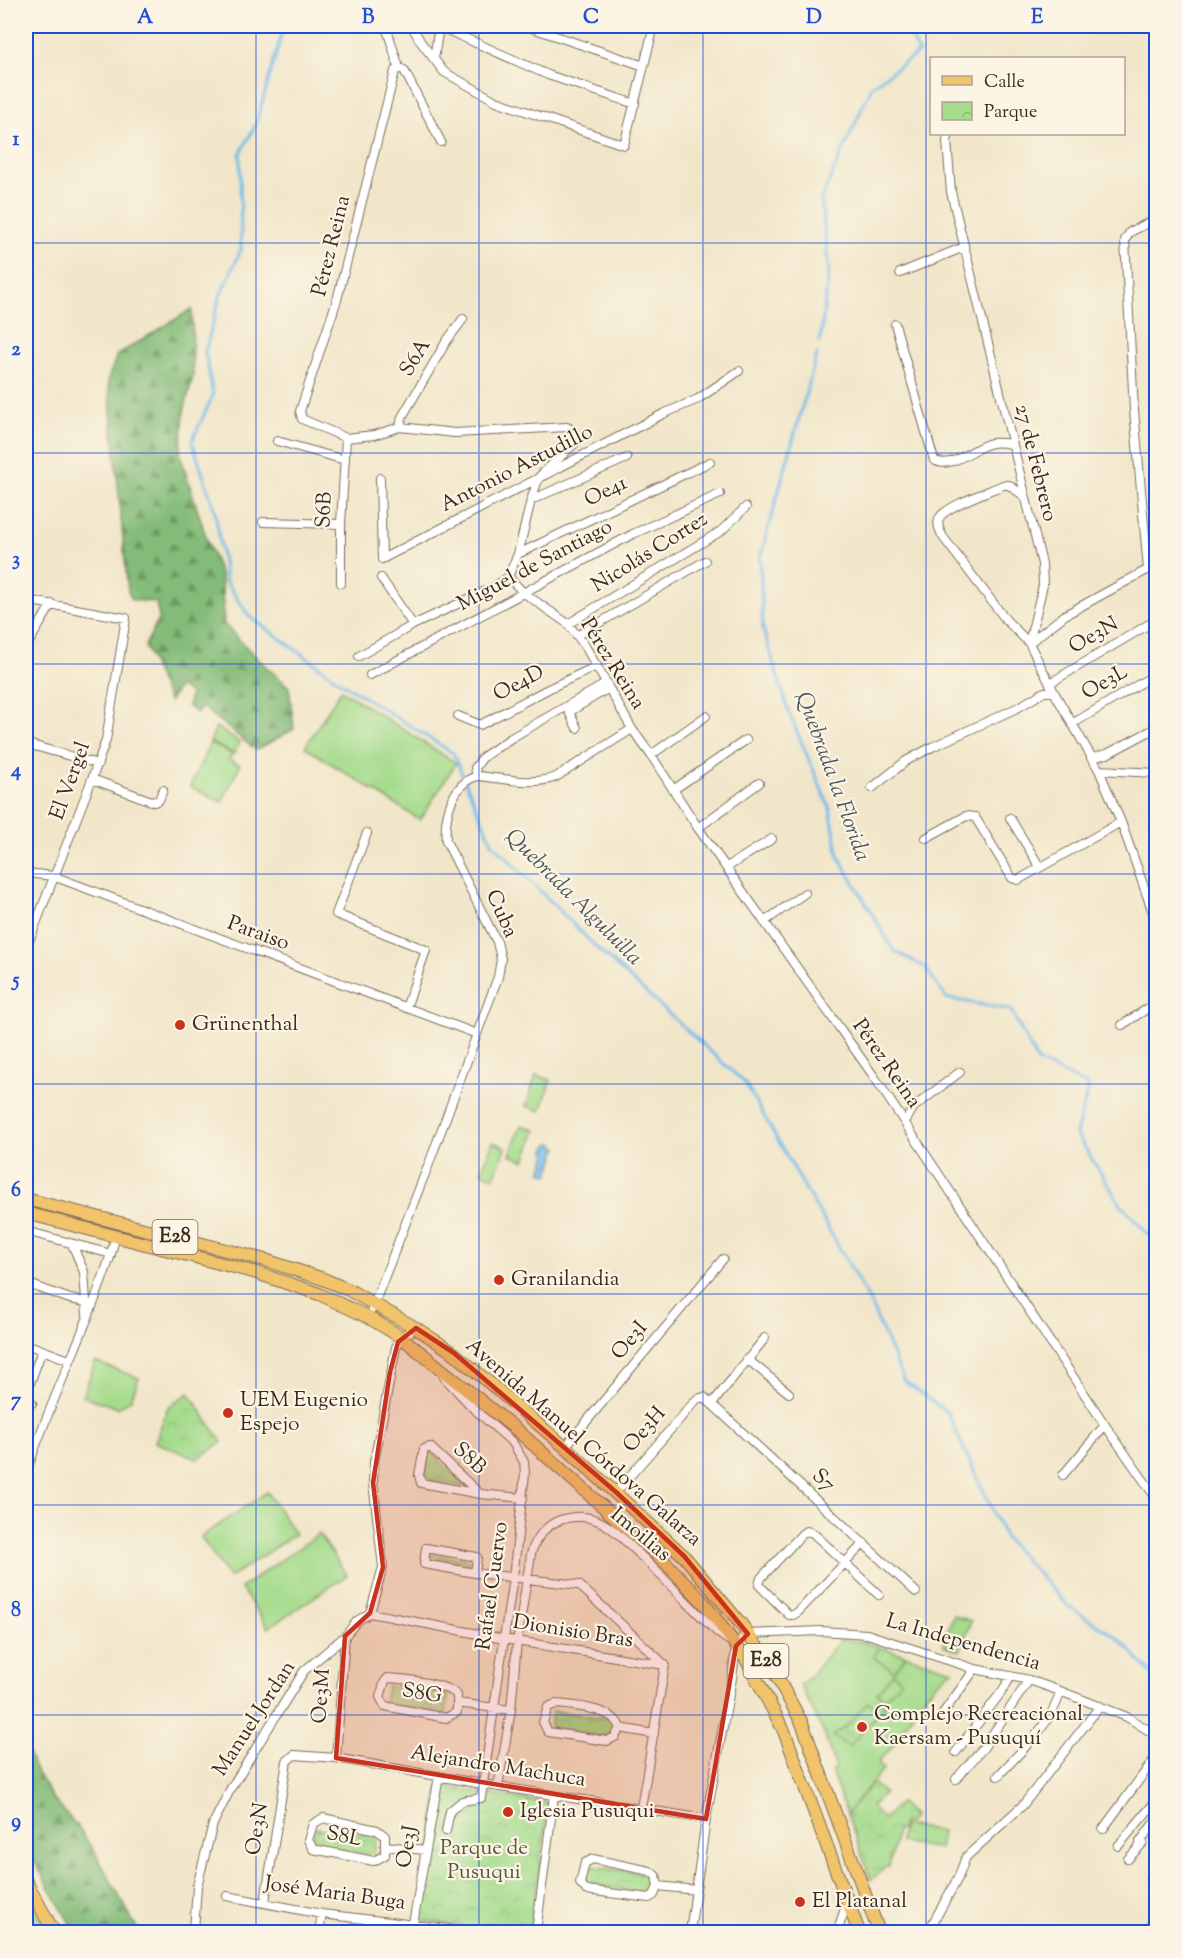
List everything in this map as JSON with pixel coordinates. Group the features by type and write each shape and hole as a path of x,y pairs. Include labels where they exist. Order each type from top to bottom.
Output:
{"main road":[{"name":"Avenida Manuel Córdova Galarza","path":"26,1199 265,1260 349,1290 416,1328 454,1353 565,1447 684,1556 748,1634 771,1668 802,1724 879,1932"},
{"name":"Avenida Manuel Córdova Galarza","path":"26,1213 267,1276 312,1292 368,1317 401,1337 517,1430 667,1564 704,1603 736,1646 759,1682 784,1731 859,1932"},
{"path":"26,1881 54,1932"},
{"path":"26,1925 30,1932"}],"street":[{"path":"386,26 399,68 404,70 441,142"},
{"path":"412,26 420,41 444,72 496,101 624,145 654,26"},
{"path":"434,58 439,26 548,75 635,104"},
{"path":"526,26 644,66"},
{"name":"Pérez Reina","path":"346,438 302,419 300,411 337,300 394,71 399,68"},
{"name":"27 de Febrero","path":"949,135 947,141 951,192 1042,564 1043,585 1029,643"},
{"path":"1029,643 1065,615 1152,568 1134,410 1125,240 1130,231 1156,219"},
{"path":"900,273 964,247"},
{"name":"S6A","path":"400,427 402,417 446,342 463,318"},
{"path":"895,324 934,460 941,463 950,462 991,443 1011,444"},
{"name":"Antonio Astudillo","path":"380,478 382,559 539,477 698,399 739,371"},
{"path":"346,438 374,435 400,427 455,433 567,427 576,434 576,442 539,477 518,554 508,578 494,587 413,625 359,656"},
{"name":"S6B","path":"341,583 341,524 346,438"},
{"path":"277,441 345,460"},
{"path":"531,500 627,458"},
{"name":"Oe41","path":"518,554 710,462"},
{"path":"1024,496 1009,485 1003,485 942,514 938,521 938,528 1006,620 1029,643 1099,770 1121,822 1156,921"},
{"name":"Miguel de Santiago","path":"370,675 633,534 720,494"},
{"name":"Nicolás Cortez","path":"568,624 721,531 746,507"},
{"path":"263,522 341,524"},
{"path":"577,636 705,561"},
{"path":"381,578 413,625"},
{"name":"Pérez Reina","path":"508,578 524,593 568,624 577,636 597,666 632,729 698,828 905,1122 1156,1498"},
{"path":"26,600 52,604 26,647"},
{"name":"El Vergel","path":"26,949 98,764 109,728 126,618 52,604"},
{"name":"Oe3N","path":"1050,683 1156,620"},
{"name":"Oe4D","path":"458,716 480,725 597,666"},
{"name":"Oe3L","path":"1072,724 1156,674"},
{"path":"577,728 570,712 608,685"},
{"name":"Cuba","path":"375,1304 498,977 501,959 497,942 446,841 445,825 449,808 457,792 471,778 477,776 475,768 483,757 542,719 608,685"},
{"path":"872,788 906,761 923,751 1019,707 1044,692 1054,692"},
{"path":"651,755 706,716"},
{"path":"1091,758 1107,754 1156,728"},
{"path":"477,776 546,780 556,777 632,729"},
{"path":"673,790 746,740"},
{"path":"26,747 38,747 98,764"},
{"path":"1099,770 1156,773"},
{"path":"92,779 154,802 159,800 163,790"},
{"path":"698,828 759,783"},
{"path":"926,838 966,816 975,817 1012,878 1018,880 1121,822"},
{"path":"1010,819 1040,867"},
{"path":"367,833 336,914 426,950 406,1008"},
{"path":"727,867 771,839"},
{"name":"Paraiso","path":"26,873 53,876 477,1034"},
{"path":"764,922 805,893"},
{"path":"1122,1025 1156,1003"},
{"path":"905,1122 914,1107 960,1072"},
{"path":"26,1231 111,1254"},
{"path":"26,1473 28,1457 100,1287 116,1235"},
{"path":"72,1244 84,1272 87,1316"},
{"name":"Oe3I","path":"565,1447 723,1259"},
{"path":"26,1283 70,1299 86,1302"},
{"path":"368,1317 375,1304"},
{"path":"370,1613 383,1567 372,1483 374,1462 396,1347 401,1337 416,1328"},
{"path":"712,1404 765,1338"},
{"path":"26,1344 69,1360"},
{"path":"26,1394 42,1350"},
{"path":"747,1359 789,1393"},
{"name":"Rafael Cuervo","path":"431,1360 462,1397 513,1443 524,1462 523,1498 513,1577 482,1784"},
{"name":"S7","path":"704,1397 916,1592"},
{"name":"Oe3H","path":"616,1492 697,1399 704,1397"},
{"path":"1063,1475 1106,1425"},
{"name":"S8B","path":"480,1494 430,1447 423,1449 419,1475 421,1484 480,1494 523,1498"},
{"name":"Imoilias","path":"498,1787 511,1710 517,1642 533,1548 543,1532 554,1522 569,1517 584,1517 607,1526 718,1633 736,1646"},
{"path":"864,1543 845,1563 793,1615 789,1615 759,1585 761,1578 807,1531 813,1533 845,1563 879,1596"},
{"path":"475,1573 477,1557 426,1548 424,1564 475,1573 579,1585 665,1665 641,1808"},
{"path":"1156,1588 1156,1596"},
{"name":"Manuel Jordan","path":"195,1932 197,1886 213,1824 231,1788 304,1671 345,1636 357,1621 370,1613"},
{"name":"Dionisio Bras","path":"370,1613 504,1640 665,1665"},
{"name":"La Independencia","path":"748,1634 858,1632 883,1638 975,1669 1029,1680 1060,1691 1127,1717 1156,1735"},
{"path":"690,1932 706,1819 736,1646 748,1634"},
{"name":"Oe3M","path":"336,1758 345,1636"},
{"path":"943,1713 975,1669"},
{"path":"956,1752 1011,1677"},
{"name":"S8G","path":"388,1678 404,1678 449,1688 457,1695 457,1703 457,1712 446,1718 385,1706 380,1697 388,1678"},
{"path":"956,1779 984,1747 1029,1680"},
{"path":"998,1776 1049,1715 1058,1702 1060,1691"},
{"name":"S8G","path":"457,1703 511,1710"},
{"path":"552,1705 586,1709 610,1715 618,1722 620,1728 615,1737 607,1741 548,1732 543,1722 548,1707 552,1705"},
{"path":"924,1932 930,1928 958,1878 966,1857 1023,1804 1100,1706"},
{"path":"620,1728 654,1734"},
{"name":"Alejandro Machuca","path":"287,1761 298,1754 336,1758 498,1787 706,1819"},
{"path":"1103,1829 1156,1757"},
{"name":"Oe3N","path":"265,1902 287,1761"},
{"name":"Oe3J","path":"413,1924 439,1776"},
{"path":"447,1830 450,1811 462,1801 481,1798 482,1784"},
{"path":"536,1932 554,1795"},
{"path":"1118,1846 1156,1801"},
{"name":"S8L","path":"323,1818 377,1830 385,1836 385,1846 385,1855 374,1861 313,1849 308,1840 313,1824 323,1818"},
{"path":"1128,1859 1143,1842 1140,1842 1156,1820"},
{"name":"S8L","path":"385,1846 425,1850"},
{"path":"589,1860 602,1860 650,1871 656,1876 658,1886 654,1895 649,1898 586,1890 580,1883 582,1869 589,1860"},
{"path":"1153,1882 1156,1872"},
{"path":"658,1886 696,1890"},
{"name":"José Maria Buga","path":"227,1896 322,1914 473,1932"},
{"path":"837,1932 847,1903"},
{"path":"320,1932 322,1914"}],"highlighted area":[{"path":"416,1328 454,1353 616,1492 684,1556 748,1634 736,1646 706,1819 336,1758 345,1636 370,1613 383,1567 373,1483 390,1372 398,1342"}],"green space":[{"path":"192,309 193,376 184,412 180,455 221,576 224,624 289,687 294,729 256,750 202,707 197,713 188,707 190,694 179,686 169,702 145,646 159,618 156,602 132,600 128,592 108,379 117,355"},
{"path":"341,690 456,763 420,820 305,747"},
{"path":"216,727 239,742 235,754 210,742"},
{"path":"210,743 232,754 229,760 240,765 222,802 190,787"},
{"path":"536,1075 551,1080 541,1111 526,1106"},
{"path":"521,1125 536,1130 525,1161 510,1155"},
{"path":"493,1142 506,1148 494,1177 481,1172"},
{"path":"95,1362 139,1378 131,1399 118,1408 83,1396"},
{"path":"189,1393 222,1442 197,1459 155,1442 168,1407"},
{"path":"429,1452 467,1487 425,1480 427,1453"},
{"path":"267,1492 295,1534 229,1578 201,1537"},
{"path":"319,1534 347,1575 268,1628 241,1588"},
{"path":"430,1554 470,1560 469,1567 429,1561"},
{"path":"953,1615 971,1621 960,1651 943,1645"},
{"name":"Complejo Recreacional Kaersam - Pusuquí","path":"840,1640 863,1642 953,1670 939,1681 921,1701 895,1743 879,1760 880,1766 884,1768 847,1814 831,1771 836,1768 824,1734 800,1684 807,1680"},
{"path":"879,1647 906,1656 894,1671 874,1658"},
{"path":"893,1673 901,1680 885,1699 877,1693"},
{"path":"387,1686 448,1695 446,1714 384,1704"},
{"path":"879,1699 885,1705 849,1747 833,1736 847,1726 868,1702 873,1706"},
{"path":"552,1711 614,1719 611,1739 550,1728"},
{"path":"26,1749 53,1799 78,1827 97,1856 139,1932 75,1932 26,1847"},
{"path":"872,1783 884,1793 871,1807 884,1819 900,1803 914,1816 908,1823 903,1822 901,1830 897,1830 889,1867 871,1880 847,1814"},
{"name":"Parque de Pusuqui","path":"439,1786 549,1803 530,1932 501,1932 420,1920"},
{"path":"903,1825 942,1831 939,1849 900,1842"},
{"path":"315,1828 377,1836 374,1855 312,1845"},
{"path":"588,1866 650,1874 647,1894 585,1883"},
{"path":"26,1891 48,1932 38,1932 26,1908"},
{"path":"1156,1910 1156,1932 1135,1932"}],"water":[{"path":"553,1143 558,1148 549,1175 541,1172 547,1154 545,1149"}],"waterway":[{"name":"Quebrada Alguluilla","path":"284,26 256,124 240,154 241,250 220,296 205,352 213,395 192,441 215,511 226,582 249,616 342,683 453,753 492,843 600,951 745,1083 868,1298 904,1381 947,1412 1005,1538 1068,1606 1118,1638 1156,1678"},
{"name":"Quebrada la Florida","path":"820,342 829,270 821,199 872,86 919,52 905,26"},
{"name":"Quebrada la Florida","path":"817,354 760,558 763,629 789,713 830,809 839,857 894,951 925,967 946,998 1011,1010 1037,1061 1089,1086 1076,1134 1119,1202 1156,1243"}],"place":[{"name":"Grünenthal","path":"180,1025"},
{"name":"Granilandia","path":"499,1280"},
{"name":"UEM Eugenio Espejo","path":"228,1413"},
{"name":"Complejo Recreacional Kaersam - Pusuquí","path":"862,1727"},
{"name":"Iglesia Pusuqui","path":"508,1812"},
{"name":"El Platanal","path":"800,1902"}]}
